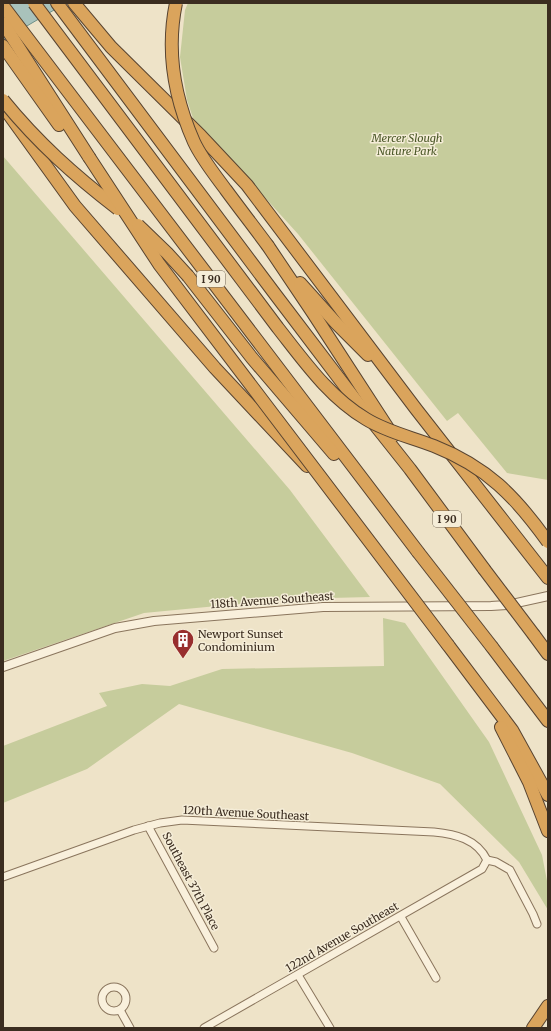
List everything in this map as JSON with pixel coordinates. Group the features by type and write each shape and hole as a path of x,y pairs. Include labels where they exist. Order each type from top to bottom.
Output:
{"highway":[{"path":"34,3 278,328 307,365 332,393 366,419 384,428 454,454 483,471 515,500 548,542"},
{"name":"I 90","path":"57,3 275,294 410,469 548,654"},
{"path":"74,3 111,47 202,136 247,185 399,386 548,578"},
{"path":"176,3 171,39 172,64 179,99 195,143 208,165 268,246 314,313 398,443 410,469"},
{"name":"I 90","path":"3,6 548,721"},
{"path":"3,23 159,264 512,730 548,795"},
{"path":"3,46 68,137 89,158"},
{"path":"3,100 32,134 54,156 91,188 136,223 168,253 188,276 252,358 418,552"},
{"path":"3,107 85,218 215,368 352,517"},
{"path":"268,246 336,323 399,386"},
{"path":"468,671 503,730 517,757 534,794 548,831"},
{"path":"526,691 548,725"},
{"path":"533,1028 548,1006"}],"street":[{"name":"118th Avenue Southeast","path":"3,667 115,628 154,621 323,607 507,605 548,596"},
{"name":"120th Avenue Southeast","path":"3,877 148,826 182,820 451,834 476,845 487,860"},
{"name":"Southeast 37th Place","path":"148,826 214,948"},
{"name":"122nd Avenue Southeast","path":"204,1028 482,870 487,860"},
{"path":"487,860 496,862 510,870 537,924"},
{"path":"401,917 436,978"},
{"path":"298,975 330,1028"},
{"path":"120,1010 130,1028"}],"green space":[{"name":"Mercer Slough Nature Park","path":"188,3 548,3 548,480 507,473 458,413 447,421 298,234 193,118 187,100 180,57 185,10"},
{"path":"3,156 290,490 370,597 290,599 144,613 3,661"},
{"path":"383,618 405,623 489,742 542,855 548,886 548,910 519,862 440,784 352,753 179,704 87,769 3,803 3,746 107,706 99,693 142,684 170,686 222,669 384,666"}],"water":[{"path":"3,3 66,3 3,40"}],"place":[{"name":"Newport Sunset Condominium","path":"183,660"}]}
